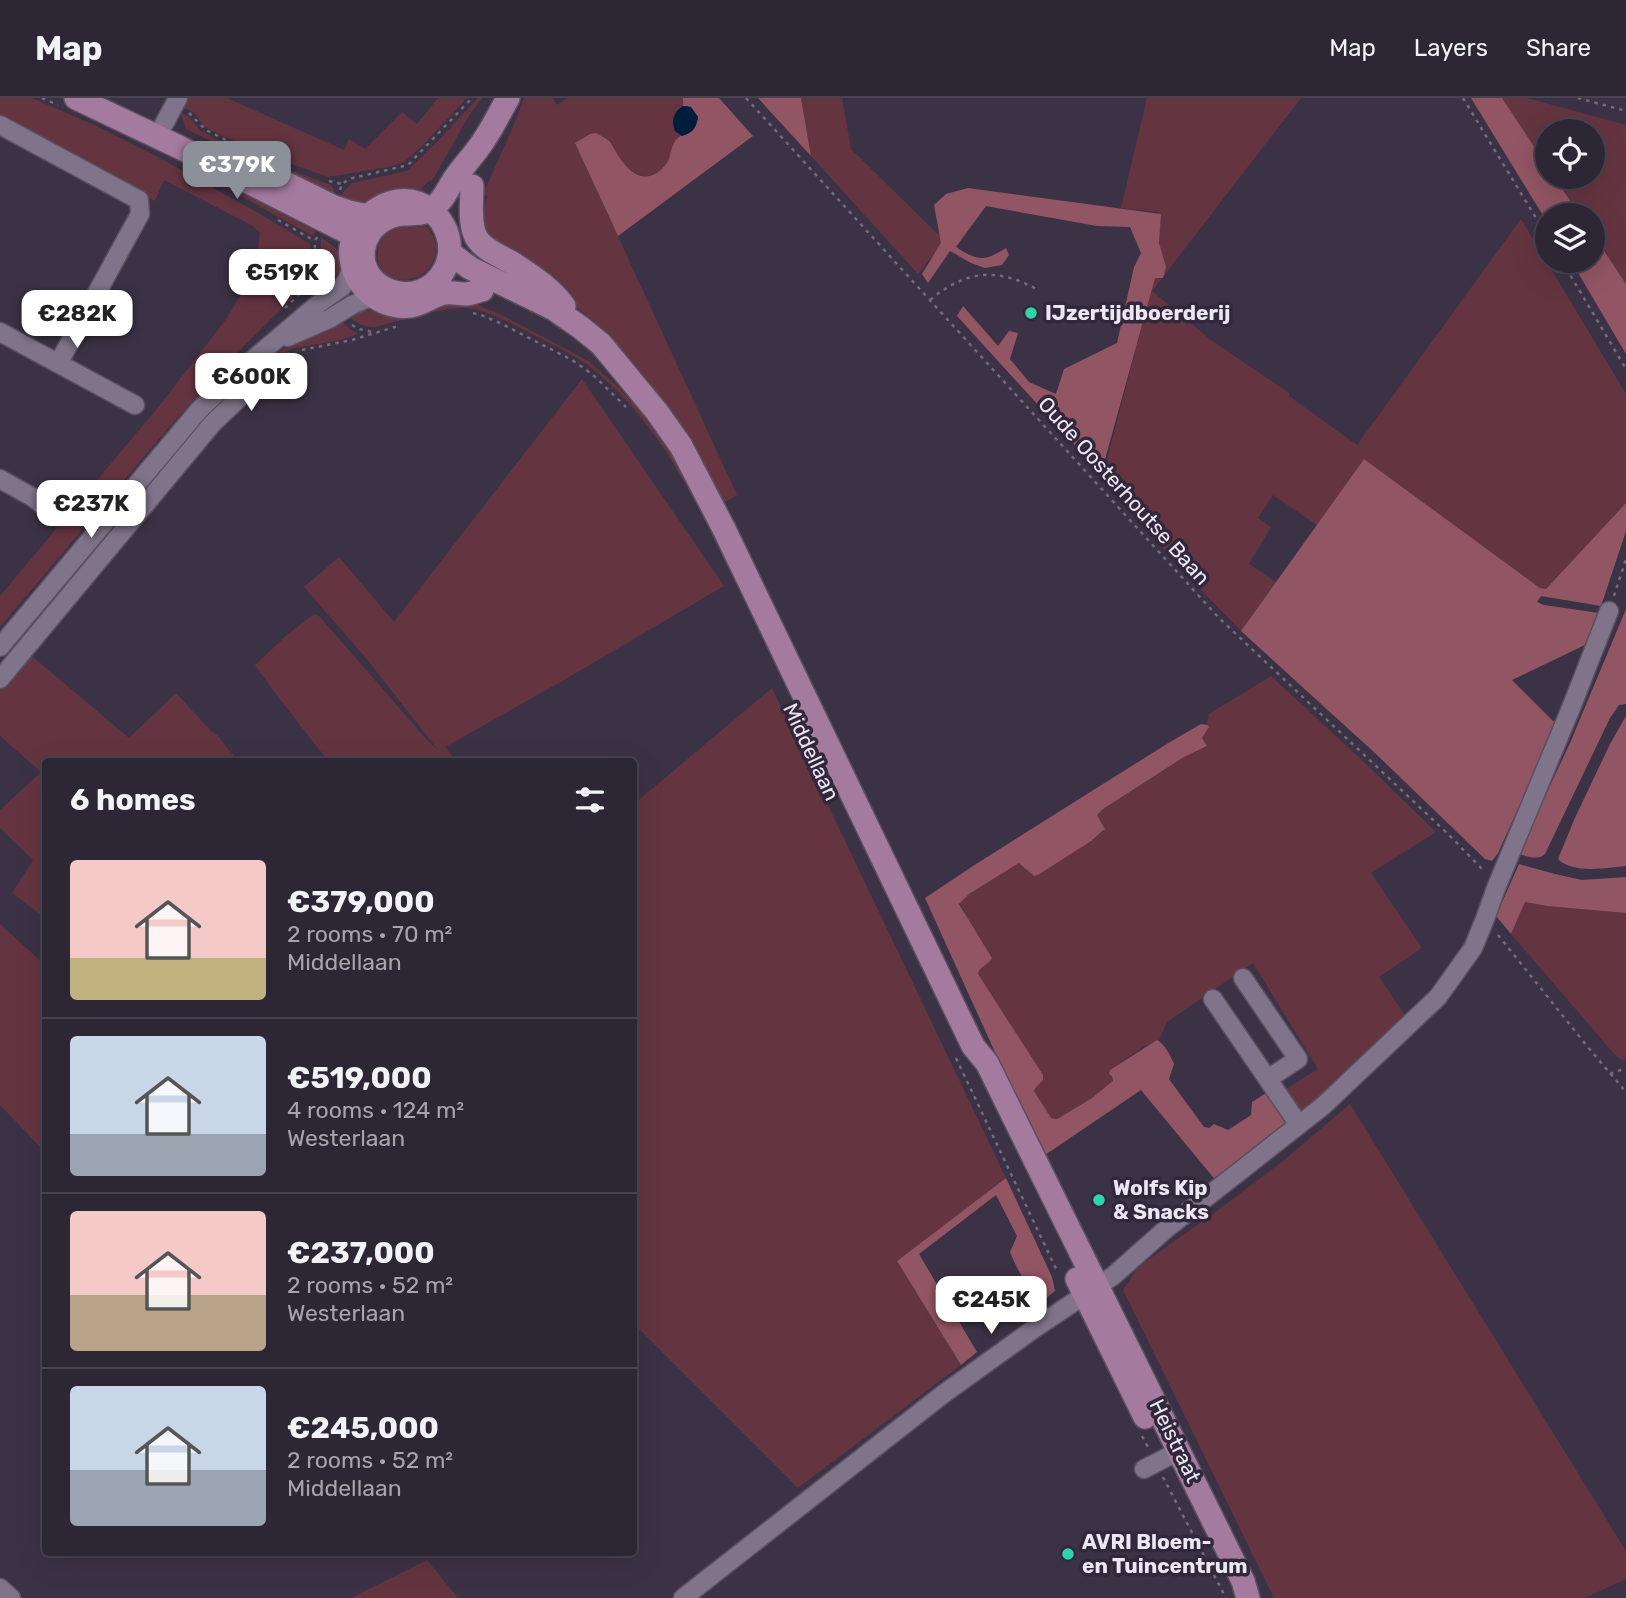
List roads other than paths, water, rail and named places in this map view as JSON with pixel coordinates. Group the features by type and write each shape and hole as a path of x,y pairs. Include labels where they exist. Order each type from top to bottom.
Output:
{"main road":[{"path":"76,98 314,216 364,258 368,272 381,293 415,293 438,288 449,242 451,218 472,186"},
{"path":"109,98 332,206 368,216"},
{"path":"508,98 485,139 472,186 472,224 478,241 554,294 580,327"},
{"path":"355,251 385,219 397,215 419,214 450,167 485,139"},
{"path":"355,251 359,227 368,216 388,204 402,201 423,207 439,218 449,242"},
{"name":"Middellaan","path":"449,242 470,268 554,309 601,344 643,394 681,446 704,489 965,1052 1091,1291"},
{"name":"Middellaan","path":"438,288 451,279 482,290 537,317 627,378"},
{"name":"Heistraat","path":"1091,1291 1173,1454 1243,1580 1246,1598"}],"street":[{"path":"164,124 177,98"},
{"path":"0,125 139,200 140,214 59,362"},
{"path":"0,647 199,411 250,362 342,287 347,280 355,251"},
{"path":"271,344 381,293"},
{"path":"0,331 135,405"},
{"path":"0,680 212,424 263,375"},
{"path":"199,411 212,424"},
{"path":"0,479 34,498 56,516"},
{"path":"683,1598 942,1395 1113,1276 1166,1229 1323,1107 1438,997 1472,948 1485,919 1609,611"},
{"path":"1243,978 1298,1059 1268,1079"},
{"path":"1213,999 1299,1125"},
{"path":"1144,1469 1173,1454"},
{"path":"0,1588 11,1598"}],"water":[{"path":"683,106 691,107 698,117 693,130 682,136 675,131 673,120"}],"place":[{"name":"IJzertijdboerderij","path":"1031,313"},
{"name":"Wolfs Kip & Snacks","path":"1099,1200"},
{"name":"AVRI Bloem- en Tuincentrum","path":"1068,1554"}]}
